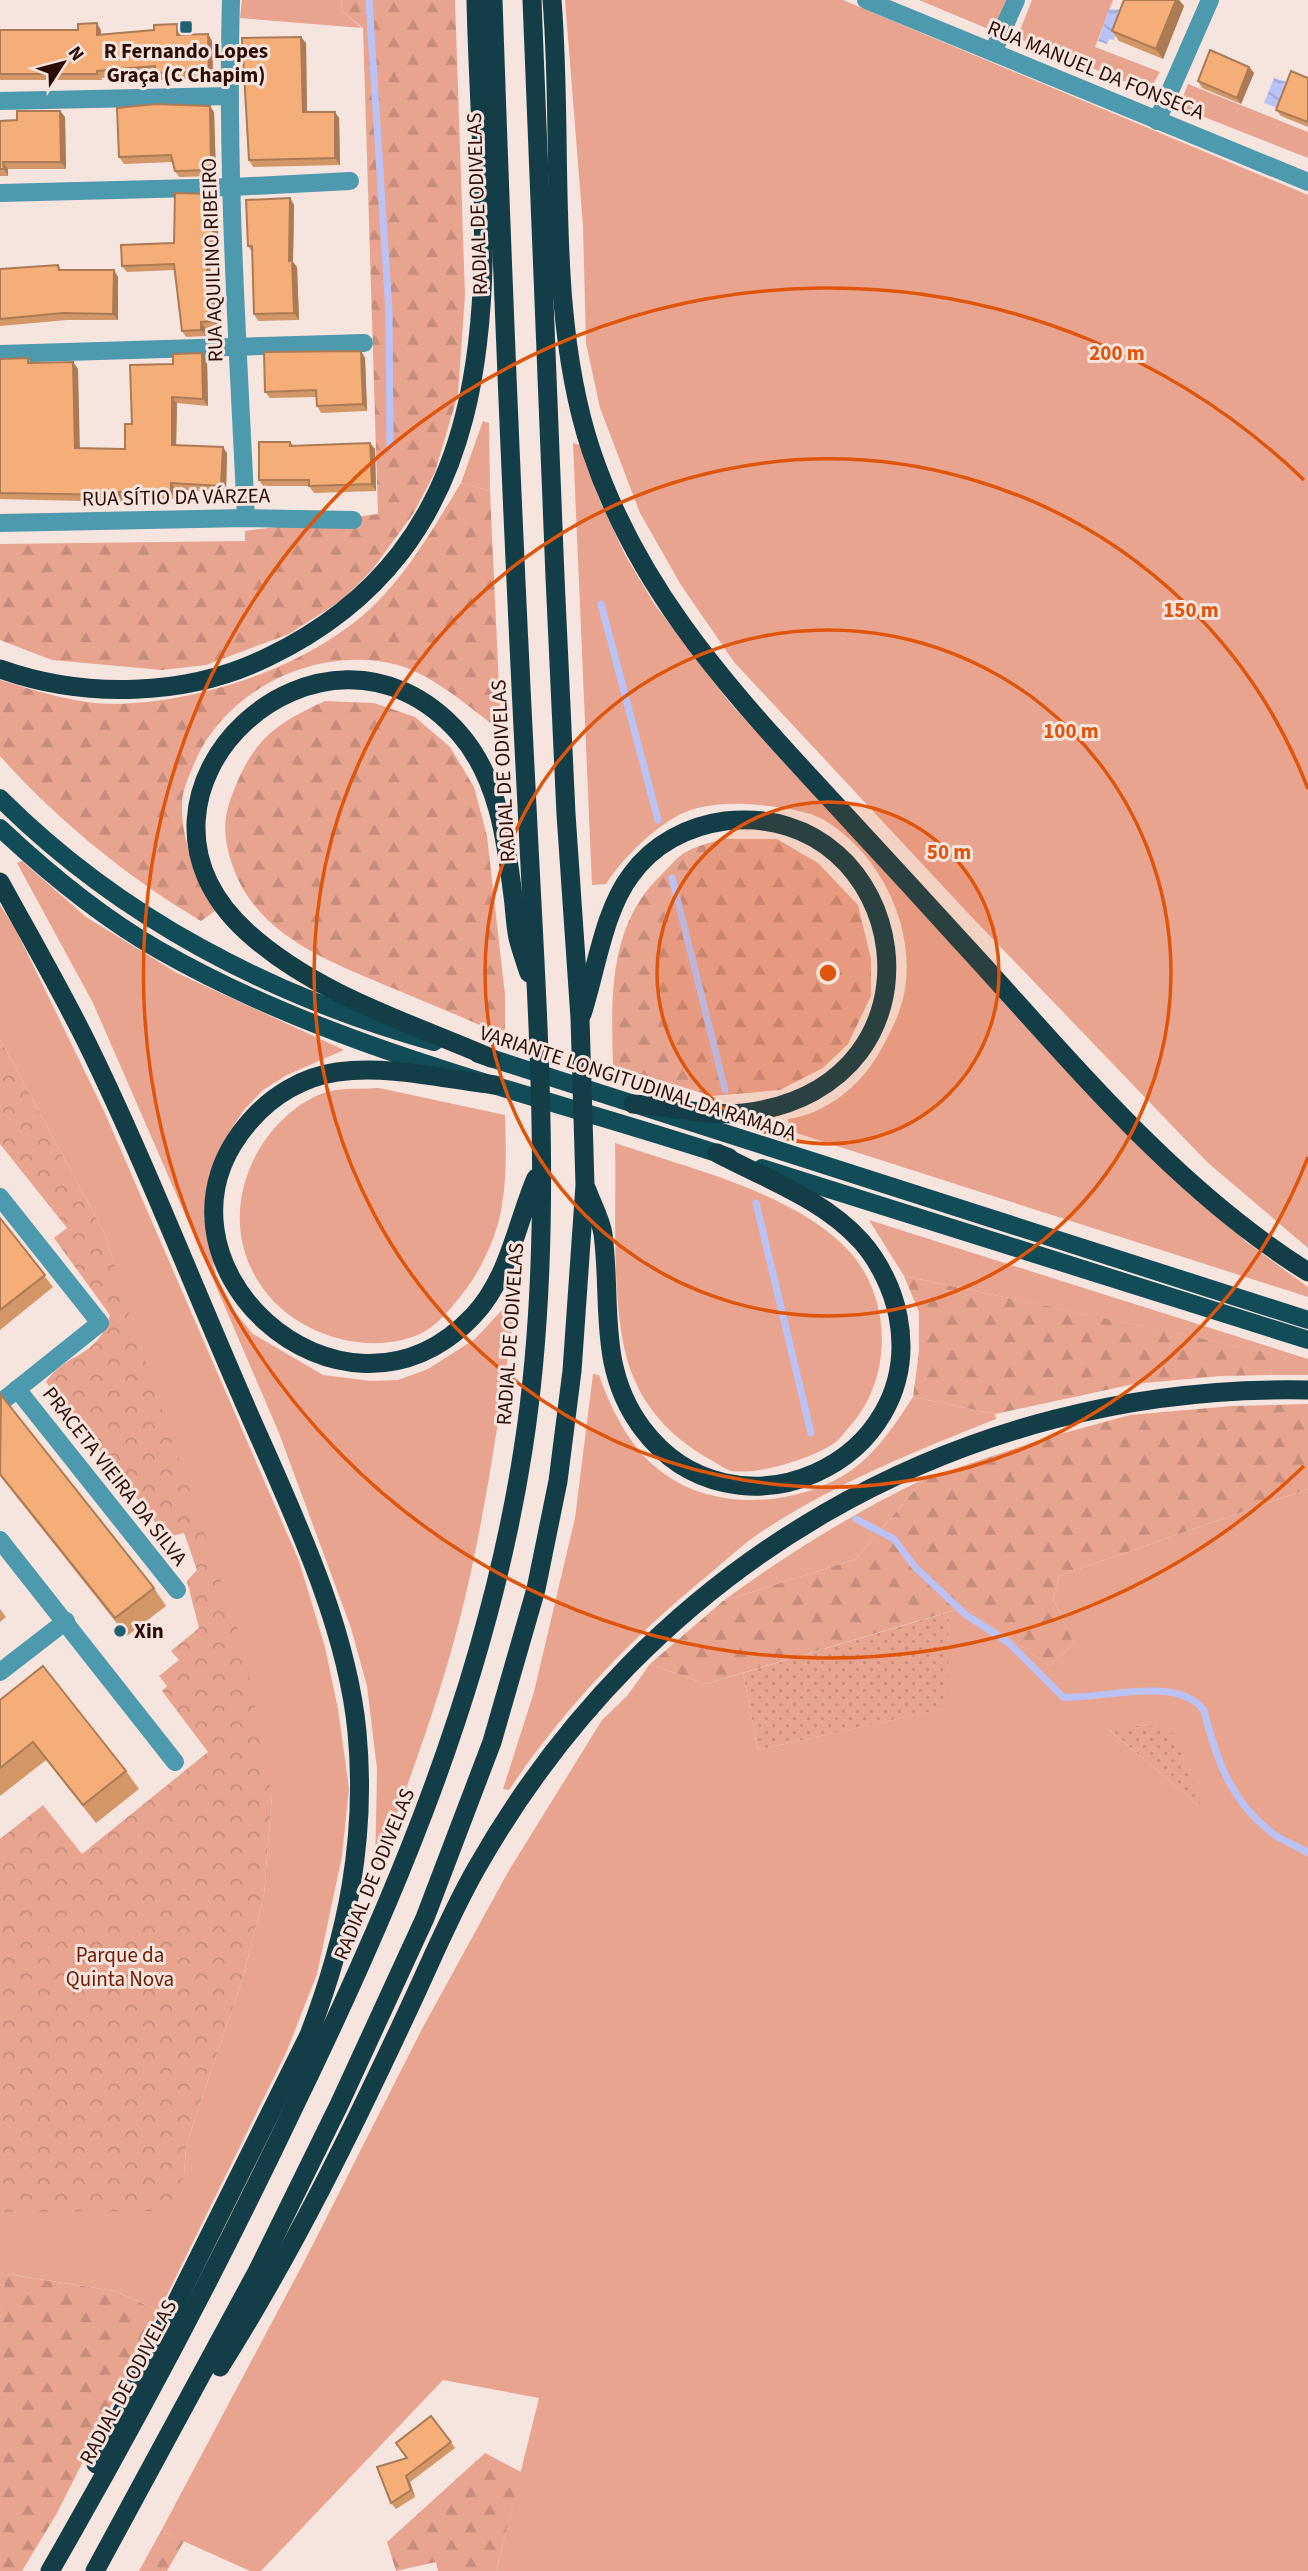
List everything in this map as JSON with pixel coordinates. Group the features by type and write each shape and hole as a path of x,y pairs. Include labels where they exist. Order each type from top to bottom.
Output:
{"highway":[{"path":"0,668 51,682 93,688 169,685 228,673 259,662 317,630 364,593 406,547 424,520 457,449 467,413 481,325 483,237 476,0"},
{"name":"RADIAL DE ODIVELAS","path":"48,2571 155,2381 268,2162 378,1929 450,1745 495,1593 524,1447 540,1262 538,1002 505,333 493,0"},
{"path":"95,2571 258,2270 340,2105 430,1907 485,1764 536,1589 558,1481 572,1371 585,1185 580,1018 565,800 532,0"},
{"path":"552,0 564,296 574,384 605,489 621,527 653,586 739,698 1084,1074 1207,1196 1308,1272"},
{"path":"491,1058 327,986 264,947 230,915 200,858 196,831 198,801 207,773 222,745 239,725 261,707 286,693 311,683 337,680 367,681 391,688 418,699 441,715 460,734 489,782 507,852 517,936 538,1002"},
{"path":"580,1018 619,892 650,855 679,834 710,823 736,820 783,826 829,849 861,881 883,930 888,954 886,981 875,1027 851,1064 810,1095 759,1111 713,1113 633,1104"},
{"path":"0,882 64,998 108,1088 304,1545 336,1633 348,1680 357,1729 360,1781 359,1838 353,1887 335,1962 309,2035 48,2571"},
{"path":"495,1085 401,1071 364,1070 315,1078 283,1092 243,1129 222,1168 216,1194 215,1222 220,1249 232,1281 248,1307 268,1327 307,1351 329,1358 379,1362 420,1352 456,1332 488,1297 504,1270 524,1205 539,1170"},
{"path":"585,1185 603,1233 605,1309 612,1362 618,1385 642,1428 675,1460 718,1482 759,1487 786,1484 829,1468 846,1457 878,1421 898,1380 901,1334 896,1306 876,1262 846,1226 825,1209 717,1153"},
{"path":"134,2500 302,2230 444,1931 493,1840 555,1749 649,1644 723,1580 796,1529 875,1485 965,1446 1043,1421 1128,1402 1225,1391 1308,1390"}],"main road":[{"name":"VARIANTE LONGITUDINAL DA RAMADA","path":"0,798 73,866 207,952 252,975 315,1001 409,1035 491,1058 1308,1320"},
{"name":"VARIANTE LONGITUDINAL DA RAMADA","path":"0,828 88,903 158,949 285,1012 495,1085 1308,1340"}],"street":[{"name":"RUA AQUILINO RIBEIRO","path":"231,0 230,96 246,518"},
{"name":"RUA MANUEL DA FONSECA","path":"866,0 1308,182"},
{"path":"993,52 1017,0"},
{"path":"1157,121 1210,0"},
{"path":"0,101 230,96"},
{"path":"0,193 350,181"},
{"path":"0,354 365,343"},
{"name":"RUA SÍTIO DA VÁRZEA","path":"0,523 246,518 353,520"},
{"name":"PRACETA VIEIRA DA SILVA","path":"0,1197 100,1323 0,1403"},
{"name":"PRACETA VIEIRA DA SILVA","path":"17,1389 177,1590"},
{"path":"0,1540 175,1762"},
{"path":"0,1672 66,1621"}],"green space":[{"path":"242,0 341,0 342,11 362,28 240,18"},
{"path":"341,0 455,0 465,295 458,394 435,472 413,514 372,570 342,600 289,634 206,665 162,670 52,660 0,640 0,544 245,541 245,531 378,514 363,28 342,11"},
{"path":"565,0 843,0 1308,195 1308,1248 1207,1162 967,912 734,662 681,585 640,513 600,408 586,343 583,226"},
{"path":"919,0 1006,0 993,31"},
{"path":"1032,0 1113,0 1095,47 1160,72 1149,91 1017,38"},
{"path":"1188,84 1308,132 1308,158 1179,107"},
{"path":"483,421 489,423 490,491 461,483"},
{"path":"573,443 580,445 600,501 625,555 655,605 730,703 1042,1039 1245,1241 1308,1287 1308,1297 790,1131 788,1119 828,1105 852,1087 871,1065 886,1040 901,1006 907,974 906,948 900,922 879,874 845,835 811,814 757,805 711,805 679,815 638,845 606,884 592,885"},
{"path":"461,483 490,491 501,731 452,694 412,670 368,660 337,661 306,667 278,678 251,694 228,714 208,737 183,794 184,832 197,872 216,910 201,921 146,886 94,846 45,803 0,756 0,680 86,702 149,702 222,687 259,675 294,660 327,641 357,621 394,584"},
{"path":"325,701 374,703 415,717 450,747 474,787 487,836 505,995 505,1036 324,958 279,930 260,912 245,892 230,858 225,831 229,804 240,776 248,760 267,736 291,718"},
{"path":"722,839 777,839 818,863 858,905 871,959 871,996 848,1044 823,1068 780,1090 712,1096 613,1066 612,1014 616,963 631,916 644,894 679,857 694,848"},
{"path":"22,861 86,917 177,973 344,1050 287,1075 263,1090 243,1111 223,1142 204,1218 216,1275 233,1310 253,1334 323,1375 371,1381 398,1380 428,1369 475,1339 518,1293 485,1499 459,1622 431,1718 375,1875 377,1769 367,1686 351,1628 279,1433 93,1003 17,863"},
{"path":"0,905 15,928 104,1111 299,1561 325,1647 338,1709 349,1788 342,1856 317,1974 286,2053 159,2311 115,2291 7,2274 0,2320 0,2212 15,2212 184,2175 186,2146 243,1977 264,1895 272,1794 105,1234 0,1039"},
{"name":"Parque da Quinta Nova","path":"0,1039 105,1234 136,1335 243,1644 272,1794 264,1895 243,1977 186,2146 184,2175 172,2211 0,2212 0,1839 43,1805 82,1854 208,1752 162,1691 167,1686 159,1676 179,1660 171,1651 199,1628 187,1581 197,1570 184,1533 167,1537 46,1382 63,1364 98,1340 110,1315 54,1238 67,1228 0,1144"},
{"path":"379,1088 505,1115 504,1194 497,1227 479,1270 447,1313 429,1329 400,1340 354,1342 309,1327 289,1315 272,1299 258,1281 244,1250 241,1202 249,1170 262,1144 289,1114 324,1093 341,1089"},
{"path":"615,1143 707,1173 771,1198 827,1231 849,1251 863,1270 873,1291 880,1314 882,1338 880,1361 865,1406 836,1442 784,1465 756,1471 732,1471 687,1445 665,1425 646,1402 632,1374 620,1322 616,1261"},
{"path":"869,1220 1308,1359 1308,1375 1272,1375 1269,1353 904,1276"},
{"path":"904,1276 1270,1353 1272,1375 1220,1376 1134,1384 995,1414 913,1397 919,1351 919,1312"},
{"path":"593,1374 599,1375 610,1403 633,1443 654,1466 687,1487 734,1499 784,1497 831,1482 852,1470 870,1454 893,1427 913,1397 995,1414 996,1419 905,1456 846,1484 754,1537 625,1649 552,1731 509,1790 503,1789 534,1692 575,1518"},
{"path":"1308,1404 1308,1489 1059,1576 1053,1599 1074,1644 1049,1666 965,1607 705,1684 650,1664 723,1601 856,1559 924,1479 1049,1437 1130,1415 1232,1406"},
{"path":"924,1479 856,1559 723,1601 821,1535"},
{"path":"1308,1489 1308,2571 496,2571 539,2398 443,2380 261,2571 250,2571 161,2531 304,2262 422,2029 508,1872 602,1720 627,1696 650,1664 705,1684 743,1673 758,1750 946,1708 949,1612 965,1607 1049,1666 1074,1644 1053,1599 1059,1576","holes":["1149,1725 1201,1807 1108,1729"]},
{"path":"949,1612 947,1708 758,1750 743,1673"},
{"path":"1149,1725 1175,1734 1202,1808 1107,1728"},
{"path":"6,2274 115,2291 159,2311 57,2513 22,2571 0,2571 0,2320"},
{"path":"485,2453 521,2472 496,2571 438,2571 436,2562 396,2571 387,2542"},
{"path":"161,2531 184,2541 167,2571 139,2571"}],"water":[{"path":"1109,9 1122,10 1114,40 1109,39 1107,44 1098,41"},
{"path":"1274,78 1287,82 1277,108 1264,103"}],"building":[{"path":"1124,0 1176,0 1156,49 1112,31"},
{"path":"97,23 97,35 154,30 154,25 177,24 177,35 208,34 209,71 155,73 155,66 97,71 97,74 0,74 0,30 78,30 78,24"},
{"path":"301,37 303,112 335,112 335,158 249,160 242,38"},
{"path":"1210,50 1249,67 1237,98 1198,81"},
{"path":"1291,71 1308,78 1308,122 1276,110"},
{"path":"156,104 210,106 211,170 175,171 171,155 119,157 117,108"},
{"path":"17,111 60,111 61,162 3,162 4,169 0,169 0,121 17,120"},
{"path":"175,193 214,194 213,237 203,237 213,321 201,322 201,330 182,331 174,264 122,266 121,245 174,243"},
{"path":"290,198 289,261 292,260 294,313 254,314 252,246 248,246 246,200"},
{"path":"58,265 59,270 114,270 113,314 63,313 0,319 0,269"},
{"path":"361,351 363,404 317,406 316,390 265,392 264,352"},
{"path":"202,353 203,399 172,397 172,445 223,447 221,486 171,483 171,492 119,492 119,495 0,493 0,359 28,358 28,363 73,362 75,448 125,449 125,424 132,424 130,365 173,364 173,354"},
{"path":"259,442 290,442 290,446 370,443 372,484 309,486 309,480 259,480"},
{"path":"0,1218 45,1275 0,1310"},
{"path":"1,1395 154,1588 115,1618 0,1474"},
{"path":"43,1666 126,1771 83,1805 33,1742 0,1768 0,1700"},
{"path":"431,2416 451,2442 406,2476 411,2490 391,2503 377,2467 407,2458 396,2443"}],"waterway":[{"path":"369,0 389,312 390,446"},
{"path":"601,604 658,820"},
{"path":"672,878 725,1090"},
{"path":"756,1203 811,1433"},
{"path":"856,1519 894,1539 915,1567 965,1614 1009,1643 1063,1697 1158,1691 1192,1700 1204,1711 1214,1747 1228,1780 1247,1809 1275,1835 1308,1853"}],"place":[{"name":"R Fernando Lopes Graça (C Chapim)","path":"186,27"},
{"name":"Xin","path":"120,1631"}]}
